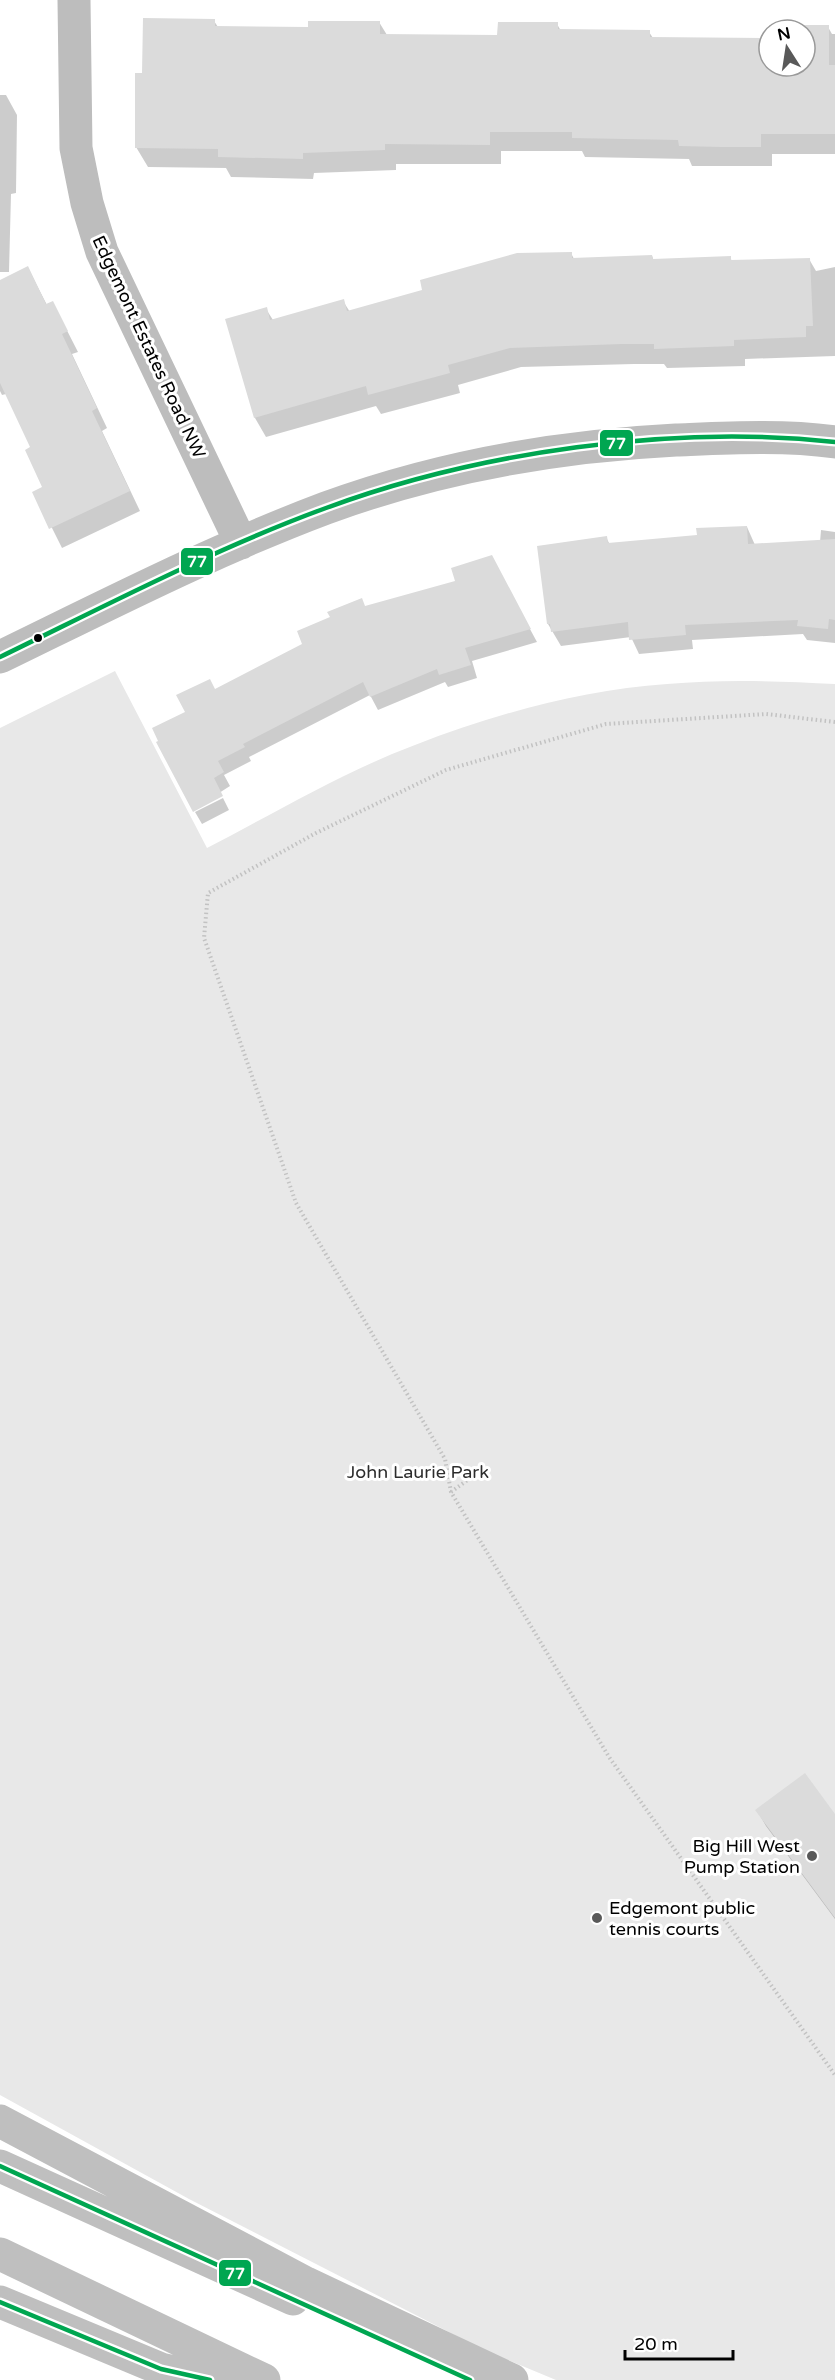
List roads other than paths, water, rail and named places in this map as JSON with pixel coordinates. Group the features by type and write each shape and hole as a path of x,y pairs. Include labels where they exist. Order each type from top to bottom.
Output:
{"main road":[{"path":"0,2121 306,2283 512,2380"},
{"path":"0,2166 470,2380"},
{"path":"0,2254 264,2380"},
{"path":"0,2301 161,2369 210,2380"}],"street":[{"name":"Edgemont Estates Road NW","path":"75,0 76,148 87,203 102,252 241,543"},
{"path":"0,657 241,543 327,508 403,483 541,454 594,446 732,438 835,442"}],"place":[{"name":"Big Hill West Pump Station","path":"812,1856"},
{"name":"Edgemont public tennis courts","path":"597,1918"}],"park label":[{"name":"John Laurie Park","path":"418,1472"}]}
